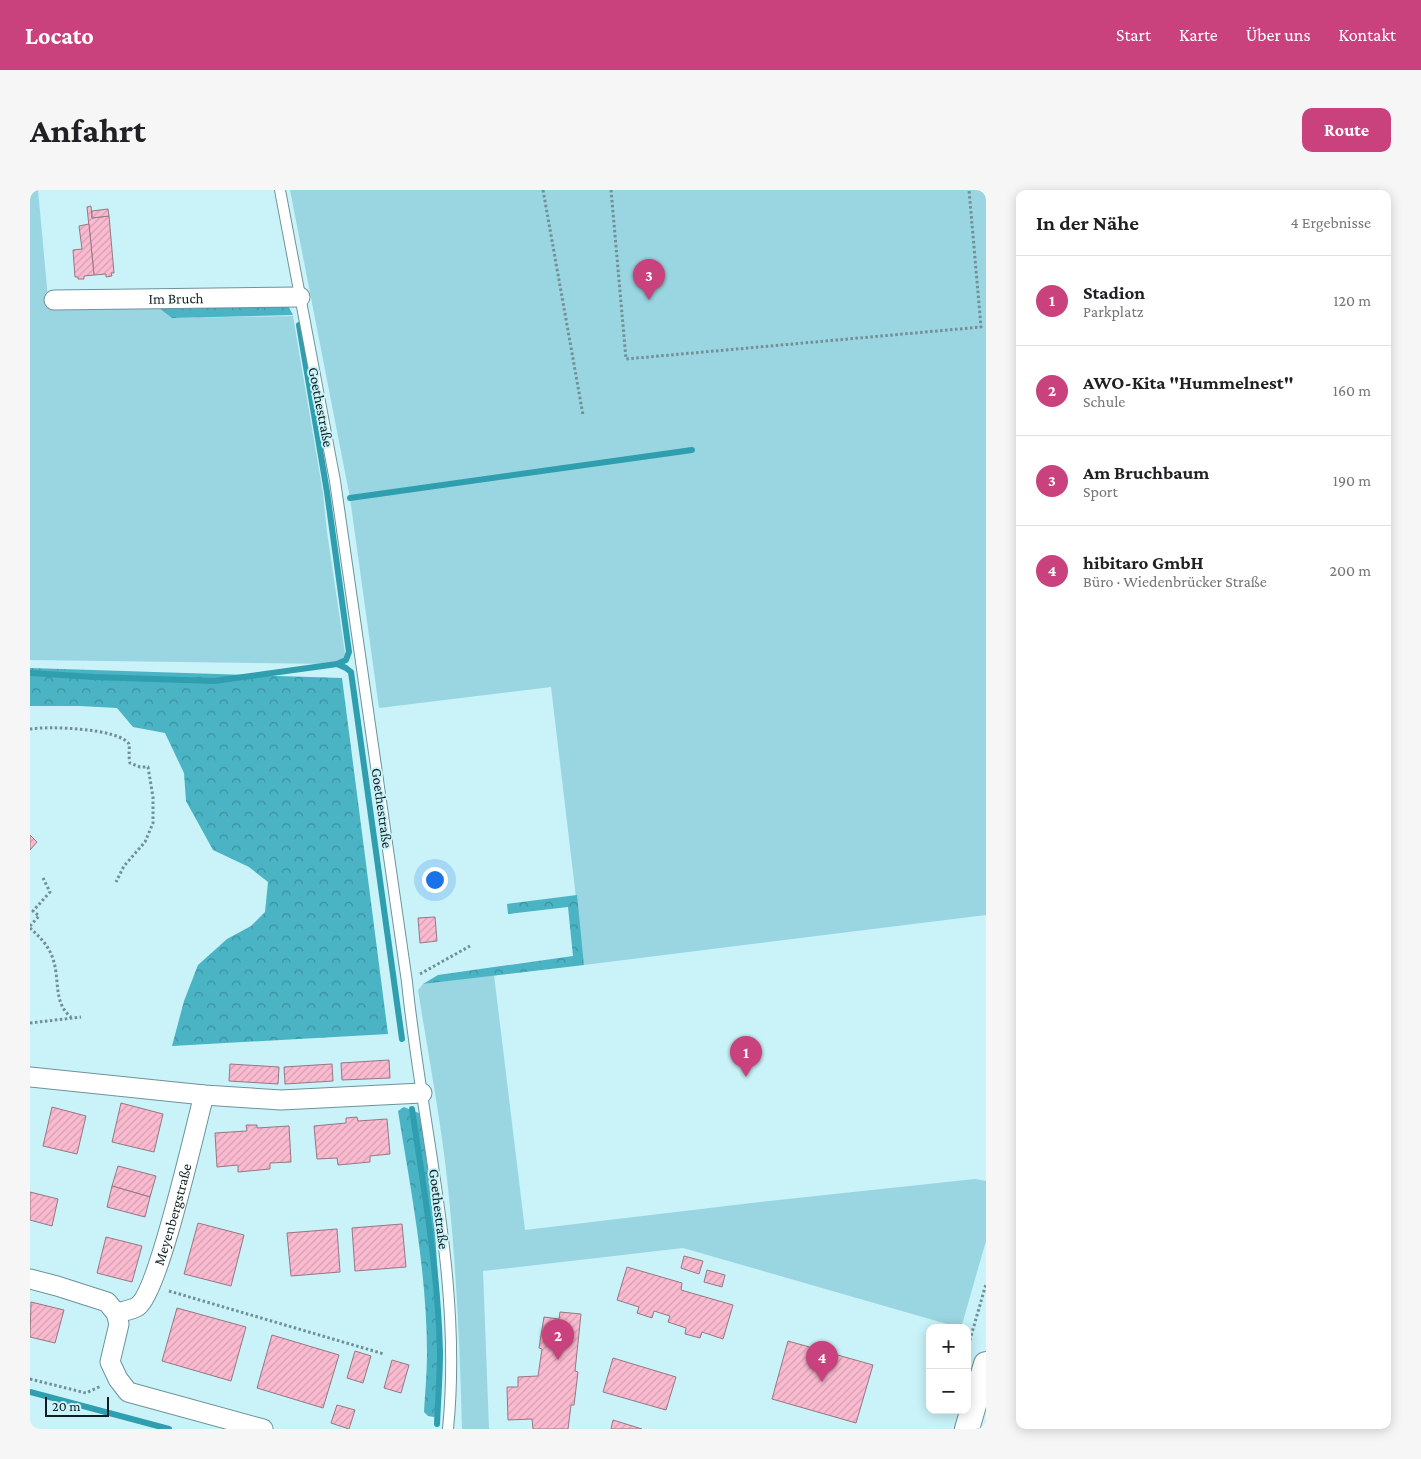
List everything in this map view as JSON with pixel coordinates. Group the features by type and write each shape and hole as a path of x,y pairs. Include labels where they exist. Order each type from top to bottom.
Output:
{"street":[{"name":"Im Bruch","path":"54,300 300,297"},
{"path":"30,1077 204,1095 281,1100 422,1093"},
{"name":"Meyenbergstraße","path":"116,1313 139,1306 152,1286 176,1206 204,1095"},
{"path":"30,1279 107,1302 116,1313 119,1324 110,1362 118,1380 128,1392 263,1429"},
{"path":"967,1429 986,1364"}],"lane":[{"name":"Goethestraße","path":"280,190 335,481 407,982 413,1042 439,1201 451,1345 451,1400 448,1429"}],"path":[{"path":"543,190 583,416"},
{"path":"611,190 626,359 981,327 969,190"},
{"path":"30,729 50,727 106,733 119,737 128,742 130,747 128,755 130,763 140,767 148,767 152,790 153,823 145,842 124,866 116,882"},
{"path":"43,878 50,892 33,911 39,916 30,927 48,947 55,965 60,1004 71,1017"},
{"path":"407,982 470,946"},
{"path":"30,1023 82,1017"},
{"path":"971,1336 986,1284"},
{"path":"152,1286 384,1354"},
{"path":"30,1379 86,1393 118,1380"}],"shaded area":[{"path":"30,190 38,190 49,309 160,309 172,318 293,316 323,493 346,660 337,664 30,660"},
{"path":"290,190 986,190 986,915 584,965 551,687 379,708 350,498"},
{"path":"494,975 525,1230 975,1179 986,1181 986,1241 962,1324 947,1324 683,1248 483,1271 489,1429 462,1429 453,1241 447,1178 418,990 423,984"}],"green space":[{"path":"288,306 293,315 172,318 160,309"},
{"path":"30,668 342,678 388,1034 172,1046 184,1001 198,965 227,939 251,926 265,912 268,882 249,867 213,850 186,801 184,773 165,733 133,727 117,708 30,706"},
{"path":"577,895 584,965 423,984 438,975 573,956 568,907 508,914 507,904"},
{"path":"404,1107 421,1114 435,1233 442,1338 440,1413 434,1417 428,1416 424,1412 427,1354 424,1293 413,1202 398,1111"}],"building":[{"path":"91,206 92,218 109,216 114,273 111,273 112,276 106,277 106,274 94,275 87,207"},
{"path":"108,209 109,216 92,218 92,211"},
{"path":"89,224 94,275 78,279 78,277 75,277 73,250 82,249 79,226"},
{"path":"30,835 37,842 30,850"},
{"path":"435,917 437,941 420,943 418,918"},
{"path":"389,1060 390,1078 342,1080 341,1063"},
{"path":"230,1064 279,1067 278,1084 229,1081"},
{"path":"332,1064 333,1081 285,1084 284,1067"},
{"path":"121,1103 163,1114 154,1152 112,1142"},
{"path":"52,1107 86,1116 77,1154 43,1146"},
{"path":"357,1117 358,1121 387,1119 390,1154 370,1156 370,1162 338,1165 337,1158 317,1159 314,1126 346,1123 346,1118"},
{"path":"246,1125 257,1125 257,1128 289,1126 291,1162 270,1163 270,1169 238,1172 238,1165 217,1167 215,1133 247,1131"},
{"path":"118,1166 156,1176 150,1197 112,1186"},
{"path":"112,1186 150,1197 145,1217 107,1207"},
{"path":"30,1192 58,1199 52,1226 30,1220"},
{"path":"198,1223 244,1235 231,1286 184,1274"},
{"path":"402,1224 406,1267 355,1271 352,1228"},
{"path":"337,1229 340,1272 291,1276 287,1233"},
{"path":"106,1237 142,1246 132,1282 97,1273"},
{"path":"684,1256 703,1261 699,1274 681,1268"},
{"path":"627,1267 682,1283 681,1290 733,1305 723,1339 702,1332 700,1338 685,1334 686,1328 668,1322 670,1316 654,1311 652,1318 637,1313 639,1307 617,1300"},
{"path":"707,1270 725,1275 722,1287 704,1282"},
{"path":"31,1302 64,1310 55,1343 30,1337"},
{"path":"177,1308 246,1327 231,1381 162,1361"},
{"path":"560,1312 581,1314 575,1371 578,1372 574,1405 571,1405 568,1429 533,1429 532,1419 508,1420 507,1387 518,1387 518,1377 538,1376 542,1349 539,1348 544,1317 559,1319"},
{"path":"272,1335 339,1355 323,1408 257,1388"},
{"path":"788,1341 873,1365 856,1423 772,1399"},
{"path":"355,1351 371,1356 363,1383 347,1378"},
{"path":"613,1358 676,1377 666,1410 603,1392"},
{"path":"392,1360 409,1365 401,1393 384,1388"},
{"path":"337,1405 355,1410 349,1429 331,1423"},
{"path":"613,1420 642,1429 611,1429"}],"waterway":[{"path":"30,673 214,681 337,664 346,660 349,652 327,492 299,325"},
{"path":"350,498 692,450"},
{"path":"337,664 351,672 402,1039"},
{"path":"412,1109 430,1230 439,1321 440,1352 437,1424"},
{"path":"30,1392 169,1429"}],"place":[{"name":"Am Bruchbaum","path":"649,300"},
{"name":"Stadion","path":"746,1077"},
{"name":"AWO-Kita \"Hummelnest\"","path":"558,1360"},
{"name":"hibitaro GmbH","path":"822,1382"}]}
